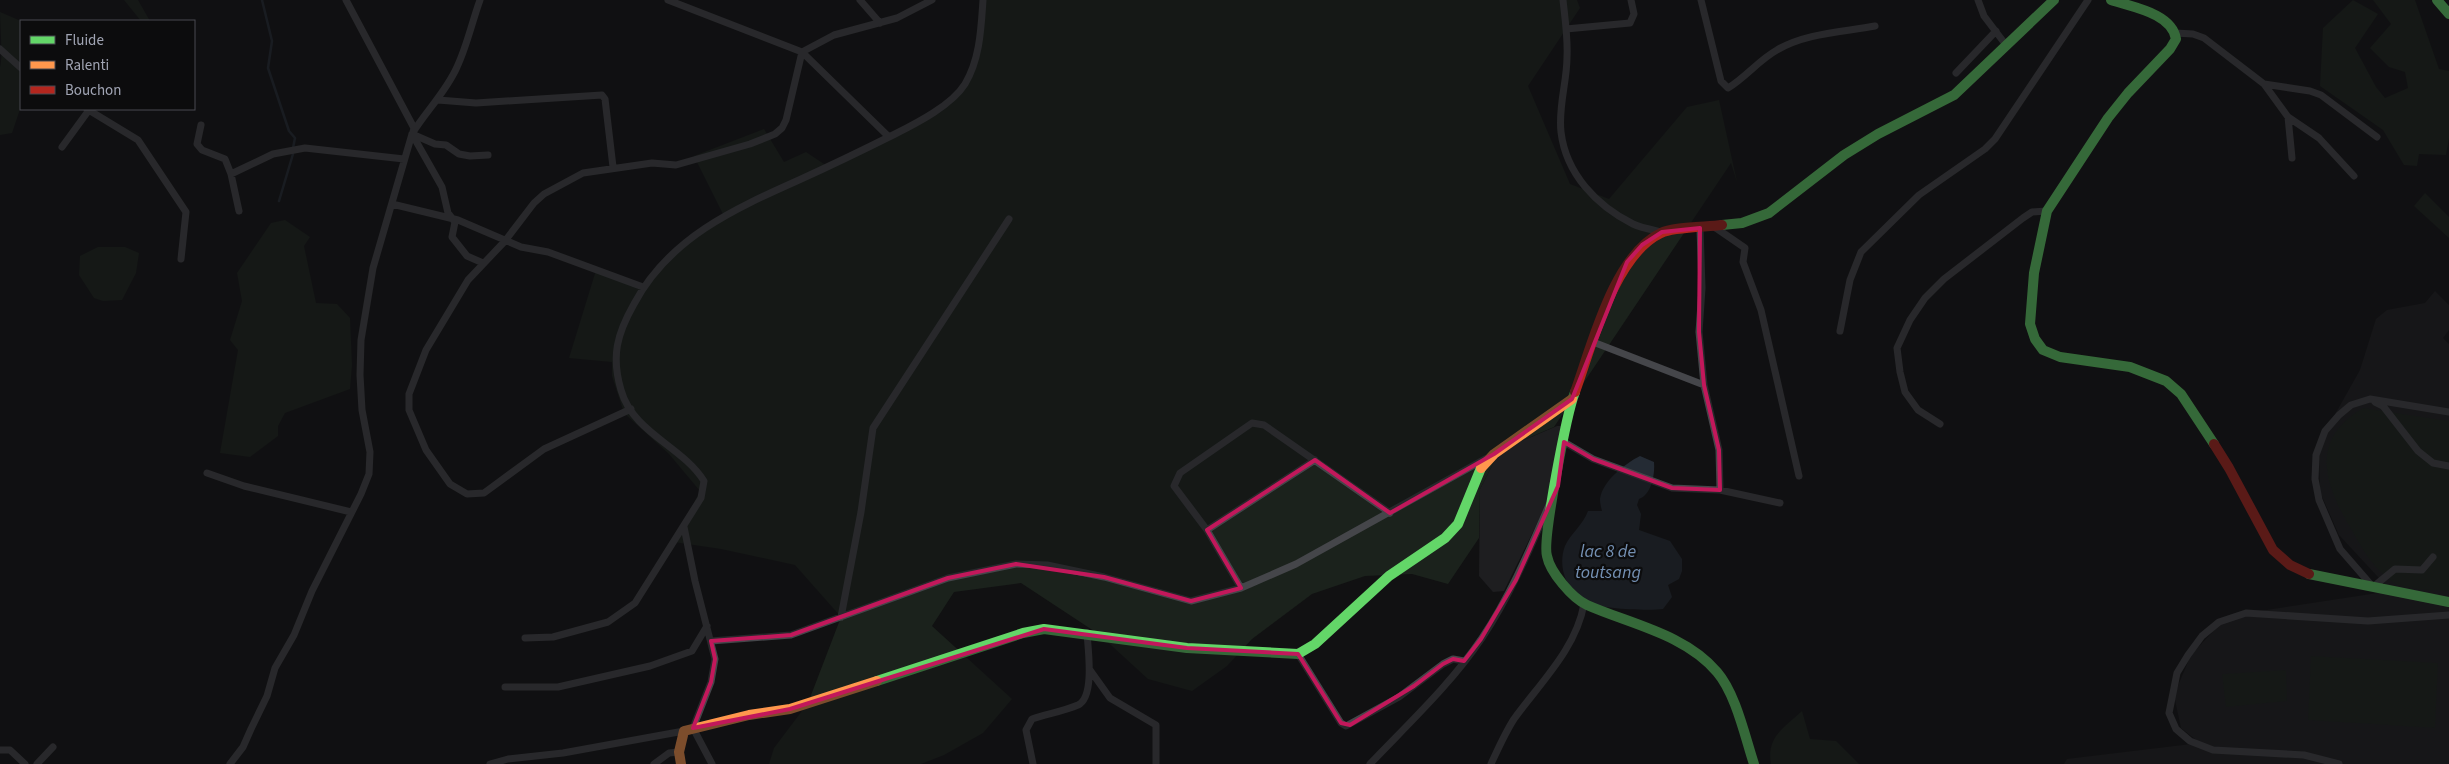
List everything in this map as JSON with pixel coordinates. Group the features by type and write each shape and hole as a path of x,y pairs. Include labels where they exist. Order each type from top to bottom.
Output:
{"street":[{"path":"230,764 243,747 266,696 275,668 294,635 312,591 369,474 370,452 362,410 360,375 363,321 373,268 414,128 346,0"},
{"path":"412,134 423,116 438,100 458,66 480,0"},
{"path":"668,0 802,52 889,138"},
{"path":"860,0 880,23"},
{"path":"631,408 544,449 484,493 467,494 450,484 426,450 409,410 409,394 426,350 468,280 483,262 505,241 534,203 544,194 582,173 613,167 652,163 676,165 775,134 782,128 786,120 802,52 834,35 897,18 932,0"},
{"path":"525,638 553,637 608,622 635,603 701,498 704,481 695,467 646,429 621,390 617,365 617,340 643,287 664,261 686,240 719,218 889,138 917,123 953,98 964,85 976,59 983,0"},
{"path":"1564,0 1567,59 1561,96 1561,132 1567,161 1583,185 1603,205 1634,225 1662,232 1742,223 1774,210 1844,155 1878,134 1954,95 2054,0"},
{"path":"1566,30 1630,23 1634,14 1631,0"},
{"path":"1701,0 1722,81 1728,88 1740,81 1759,61 1779,48 1808,38 1875,26"},
{"path":"1978,0 1984,16 2006,46"},
{"path":"1840,331 1850,280 1861,252 1919,195 1995,140 2088,0"},
{"path":"2111,0 2152,14 2162,20 2175,33 2176,39 2170,49 2128,93 2108,118 2047,211 2034,273 2030,309 2032,332 2043,350 2060,357 2130,367 2166,381 2181,394 2229,468 2272,550 2294,568 2311,575 2449,602"},
{"path":"2437,0 2449,14"},
{"path":"1956,72 1996,31"},
{"path":"2175,33 2193,34 2204,38 2264,84 2288,117 2319,138 2354,176"},
{"path":"0,50 20,67"},
{"path":"2264,84 2310,91 2321,95 2377,136"},
{"path":"438,100 476,103 602,94 605,99 613,167"},
{"path":"62,147 87,110"},
{"path":"90,110 138,140 186,212 181,259"},
{"path":"2288,117 2292,158"},
{"path":"200,125 197,144 202,150 226,159 239,210"},
{"path":"412,134 435,144 446,146 459,154 470,156 488,154"},
{"path":"412,134 442,187 450,218 455,222 452,237 467,256 483,262"},
{"path":"231,174 273,154 305,148 404,158"},
{"path":"392,204 450,218 521,247 548,252 643,287"},
{"path":"1940,424 1918,410 1905,392 1897,348 1910,320 1925,298 1944,279 2022,218 2032,212 2047,211"},
{"path":"841,617 861,512 874,428 1009,220"},
{"path":"1713,226 1745,248 1743,262 1761,310 1799,476"},
{"path":"1700,228 1702,288 1699,332 1704,386 1719,450 1720,490"},
{"path":"1662,232 1642,245 1626,262 1617,279 1572,399 1558,486 1549,522 1546,555 1555,576 1584,604 1661,634 1695,652 1718,673 1731,696 1754,764"},
{"path":"1593,342 1704,386"},
{"path":"711,640 791,635 948,578 1016,564 1046,566 1104,577 1191,601 1241,588 1296,564 1494,454 1572,399"},
{"path":"2373,587 2340,549 2319,500 2315,479 2316,455 2325,431 2351,405 2370,399 2449,412"},
{"path":"2370,399 2382,406 2418,451 2433,463 2449,466"},
{"path":"1241,588 1207,530 1174,486 1180,472 1252,423 1264,425 1390,513"},
{"path":"1564,442 1594,459 1672,488 1720,490 1780,502"},
{"path":"490,764 508,759 563,752 689,730 749,715 790,710 1023,633 1044,629 1087,633 1187,648 1298,654 1315,644 1389,576 1444,538 1458,524 1477,476 1494,454"},
{"path":"1207,530 1315,460"},
{"path":"207,474 244,486 351,512"},
{"path":"1370,764 1429,702 1481,639 1506,599 1558,486"},
{"path":"680,764 679,752 711,682 715,659 691,566 684,527"},
{"path":"2373,587 2395,569 2422,570 2433,557"},
{"path":"1491,764 1514,720 1545,681 1581,623 1584,604"},
{"path":"2339,764 2304,755 2213,750 2190,742 2176,729 2169,713 2177,673 2202,636 2219,622 2246,613 2368,621 2449,615"},
{"path":"505,687 558,687 650,666 692,650 708,626"},
{"path":"1033,764 1026,730 1032,719 1080,704 1086,694 1090,670 1087,633"},
{"path":"1298,654 1341,723 1346,726 1398,697 1443,664 1453,659 1464,661"},
{"path":"1090,670 1110,698 1156,725 1156,764"},
{"path":"689,730 712,764"},
{"path":"37,764 53,747"},
{"path":"0,750 10,750 26,764"},
{"path":"654,764 669,754 679,752"}],"highlighted area":[{"path":"1700,228 1699,332 1704,385 1719,450 1720,490 1672,488 1593,459 1564,442 1558,486 1516,580 1481,639 1464,661 1453,659 1443,664 1414,686 1350,725 1341,723 1298,654 1187,648 1044,629 790,709 693,728 711,682 715,659 711,641 791,635 948,578 1016,564 1104,577 1191,601 1241,588 1207,530 1315,460 1390,513 1494,454 1572,399 1627,262 1642,245 1662,232"}],"shaded area":[{"path":"124,0 138,0 149,20 140,20"},
{"path":"982,0 1577,0 1580,8 1528,86 1570,184 1609,199 1687,107 1719,100 1737,182 1731,163 1554,427 1519,442 1496,458 1480,489 1479,538 1448,584 1412,574 1365,576 1312,594 1252,639 1227,666 1192,691 1148,679 1100,635 1021,583 954,592 932,626 1012,699 983,733 944,755 921,764 769,764 774,748 808,703 841,617 795,565 721,549 674,542 700,491 669,454 624,413 612,376 612,362 569,358 597,267 640,288 668,256 724,216 694,156 764,129 784,162 806,152 830,168 891,137 933,110 952,95 966,79 977,54"},
{"path":"2353,0 2378,14 2355,48 2376,87 2385,98 2408,88 2405,72 2389,67 2370,48 2391,24 2373,0 2415,0 2439,69 2449,71 2449,138 2446,155 2419,154 2417,166 2404,165 2383,130 2320,86 2323,28"},
{"path":"0,12 20,21 20,109 12,133 0,135 0,67"},
{"path":"2425,193 2449,217 2449,238 2414,206"},
{"path":"285,220 310,237 304,246 316,303 337,304 350,318 352,365 350,389 285,413 278,426 278,436 250,457 220,453 238,350 230,340 242,301 237,273 271,223"},
{"path":"98,247 125,247 139,253 136,273 122,300 103,301 94,298 79,275 80,256"},
{"path":"2435,291 2449,305 2449,330 2443,338 2449,344 2449,764 2064,764 2067,759 2200,743 2181,728 2174,695 2191,655 2221,623 2247,613 2391,591 2339,535 2320,492 2319,453 2333,418 2360,370 2376,319 2387,310 2425,303"},
{"path":"2363,408 2449,421 2449,591 2401,586 2388,578 2370,560 2360,545 2334,496 2327,464 2328,448 2335,434 2346,421"},
{"path":"1557,426 1562,426 1555,487 1504,591 1493,592 1479,576 1480,489 1496,458 1519,442"},
{"path":"2311,656 2438,663 2435,728 2308,720"},
{"path":"2286,670 2287,701 2226,707 2222,674"},
{"path":"1802,711 1810,739 1836,741 1859,764 1771,764 1771,747 1774,740 1783,728"}],"water":[{"name":"lac 8 de toutsang","path":"1640,456 1654,462 1654,467 1650,488 1639,499 1637,505 1641,514 1639,530 1670,541 1682,559 1682,571 1679,579 1668,585 1672,597 1663,609 1624,609 1586,602 1579,598 1565,578 1562,562 1565,546 1588,511 1602,511 1600,499 1602,492 1615,473"}],"waterway":[{"path":"262,0 272,41 268,68 289,131 295,138 293,148"},
{"path":"279,201 293,154"}],"traffic: fast":[{"path":"1722,225 1742,223 1769,213 1844,155 1878,134 1954,95 2054,0"},
{"path":"2111,0 2150,12 2159,17 2173,30 2176,39 2170,49 2128,93 2108,118 2047,211 2034,273 2030,324 2035,339 2043,350 2060,357 2130,367 2166,381 2181,394 2214,444"},
{"path":"2437,0 2449,14"},
{"path":"1575,392 1561,448 1548,526 1547,556 1552,569 1562,584 1581,602 1656,631 1689,648 1704,659 1717,672 1730,692 1754,764"},
{"path":"877,681 1023,633 1044,629 1187,648 1298,654 1315,644 1389,576 1445,538 1458,524 1481,468"},
{"path":"2309,574 2449,602"}],"traffic: slow":[{"path":"1481,468 1494,454 1572,399"},
{"path":"681,764 679,752 684,731 749,715 790,709 877,681"}],"traffic: jam":[{"path":"1575,392 1607,303 1630,261 1645,244 1666,231 1722,225"},
{"path":"2214,444 2273,550 2290,565 2309,574"}]}
